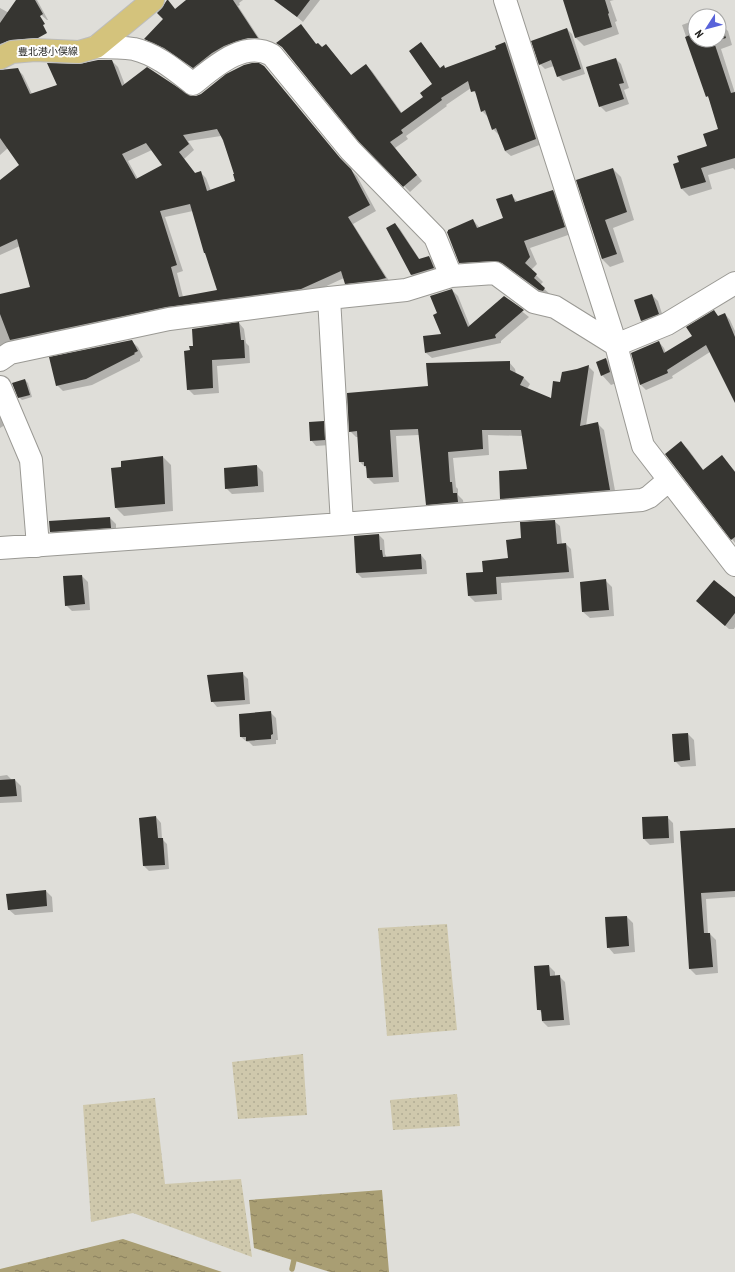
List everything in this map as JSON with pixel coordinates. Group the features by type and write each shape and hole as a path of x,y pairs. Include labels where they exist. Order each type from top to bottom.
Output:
{"main road":[{"name":"豊北港小俣線","path":"0,58 12,52 35,50 79,52 96,47 153,0"}],"street":[{"path":"505,0 616,345 643,446 735,565"},
{"path":"96,47 122,48 144,52 158,58 193,84 216,66 241,53 265,50 272,55 350,150 435,237 451,276"},
{"path":"0,360 10,353 169,319 329,298 406,290 451,276 495,273 534,302 555,307 616,345"},
{"path":"616,345 667,324 735,283"},
{"path":"329,298 342,524"},
{"path":"0,387 31,460 38,546"},
{"path":"0,548 342,524 642,500 649,497 669,480"}],"shaded area":[{"path":"447,924 457,1030 387,1036 378,928"},
{"path":"303,1054 307,1115 238,1119 232,1062"},
{"path":"457,1094 460,1126 393,1130 390,1100"},
{"path":"155,1098 165,1184 241,1179 252,1257 133,1213 91,1222 83,1105"}],"water":[{"path":"382,1190 389,1272 330,1272 254,1248 249,1200"},
{"path":"123,1239 222,1272 0,1272 0,1269"}],"building":[{"path":"16,0 35,0 43,14 40,16 45,24 43,25 47,33 38,38 11,40 0,44 0,23"},
{"path":"167,0 175,9 186,0 233,0 258,38 248,38 224,46 212,53 193,68 164,48 144,39 163,19 157,13"},
{"path":"274,0 310,0 297,17"},
{"path":"563,0 605,0 612,27 575,38"},
{"path":"301,24 316,44 318,43 322,47 326,44 351,75 366,64 401,113 423,97 420,93 432,84 409,51 421,42 440,68 444,65 445,68 496,49 495,46 505,42 536,139 505,151 496,128 492,130 485,110 481,112 475,91 471,92 468,81 441,98 442,100 401,130 403,133 390,142 417,175 403,187 359,142 282,47 276,43"},
{"path":"567,28 581,69 557,77 551,60 539,65 531,41"},
{"path":"689,48 716,48 731,93 735,92 735,158 701,168 706,182 681,189 673,164 679,162 677,156 707,146 703,134 718,129 708,96 706,97"},
{"path":"616,58 624,83 619,84 624,99 599,107 586,67"},
{"path":"98,60 112,60 122,86 147,67 191,96 201,94 226,74 244,65 259,63 264,66 340,158 351,169 370,205 348,217 386,278 345,284 341,271 301,289 166,307 10,340 0,314 0,294 30,287 17,239 0,247 0,180 19,165 0,138 0,70 18,68 30,94 57,85 47,63 79,64","holes":["217,129 223,140 235,181 207,191 201,171 195,173 179,152 189,144 183,135","146,143 162,165 136,179 122,154","190,204 204,253 217,290 179,297 171,267 177,265 160,211"]},
{"path":"613,168 627,212 605,220 617,254 602,259 576,180"},
{"path":"553,190 565,227 524,241 530,257 525,263 537,274 534,278 545,288 543,291 539,290 502,263 494,261 459,263 447,232 448,230 473,219 477,228 503,218 496,199 512,194 515,202"},
{"path":"395,223 419,259 429,256 434,268 411,275 386,228"},
{"path":"452,289 468,327 504,296 524,310 495,335 496,338 425,353 423,336 441,334 433,315 437,313 430,296"},
{"path":"652,294 659,314 641,321 634,300"},
{"path":"714,310 718,316 725,313 735,337 735,403 706,345 667,370 668,373 640,385 631,353 659,341 664,353 692,336 686,327"},
{"path":"239,322 241,340 244,340 245,358 212,360 213,388 187,390 184,351 190,350 189,346 193,346 192,329"},
{"path":"132,340 138,351 134,353 135,354 86,379 56,386 49,357"},
{"path":"606,358 610,372 601,376 596,362"},
{"path":"510,361 510,370 524,377 520,385 551,398 553,381 560,382 562,372 589,365 580,426 598,422 610,490 500,499 499,471 527,469 521,430 482,430 483,449 448,452 450,482 452,482 453,493 457,493 458,502 426,505 418,429 390,430 393,477 367,478 366,466 364,466 364,462 359,462 357,431 349,432 347,393 428,386 426,363"},
{"path":"25,379 30,395 18,398 12,383"},
{"path":"324,421 325,440 310,441 309,422"},
{"path":"681,441 703,470 722,455 735,472 735,537 731,540 665,454"},
{"path":"163,456 165,504 115,508 111,468 121,467 121,461"},
{"path":"257,465 258,486 225,489 224,468"},
{"path":"110,517 111,528 50,532 49,521"},
{"path":"555,520 557,544 566,543 569,572 496,577 497,594 468,596 466,573 483,572 482,561 508,558 506,540 521,538 520,522"},
{"path":"379,534 380,550 382,550 383,557 421,554 422,569 356,573 354,536"},
{"path":"82,575 85,604 65,606 63,576"},
{"path":"606,579 609,610 582,612 580,582"},
{"path":"714,580 735,597 735,613 725,626 696,601"},
{"path":"243,672 245,700 211,702 207,675"},
{"path":"271,711 273,734 271,735 271,739 246,741 246,737 240,737 239,714"},
{"path":"688,733 690,760 674,762 672,734"},
{"path":"15,779 17,796 0,797 0,780"},
{"path":"156,816 158,838 163,838 165,865 143,866 139,818"},
{"path":"668,816 669,838 643,839 642,817"},
{"path":"735,828 735,891 701,893 704,933 710,933 713,967 689,969 680,831"},
{"path":"46,890 47,906 8,910 6,894"},
{"path":"627,916 629,946 607,948 605,917"},
{"path":"549,965 550,976 560,975 564,1020 542,1021 541,1010 537,1010 534,966"}],"waterway":[{"path":"292,1269 294,1260"}]}
